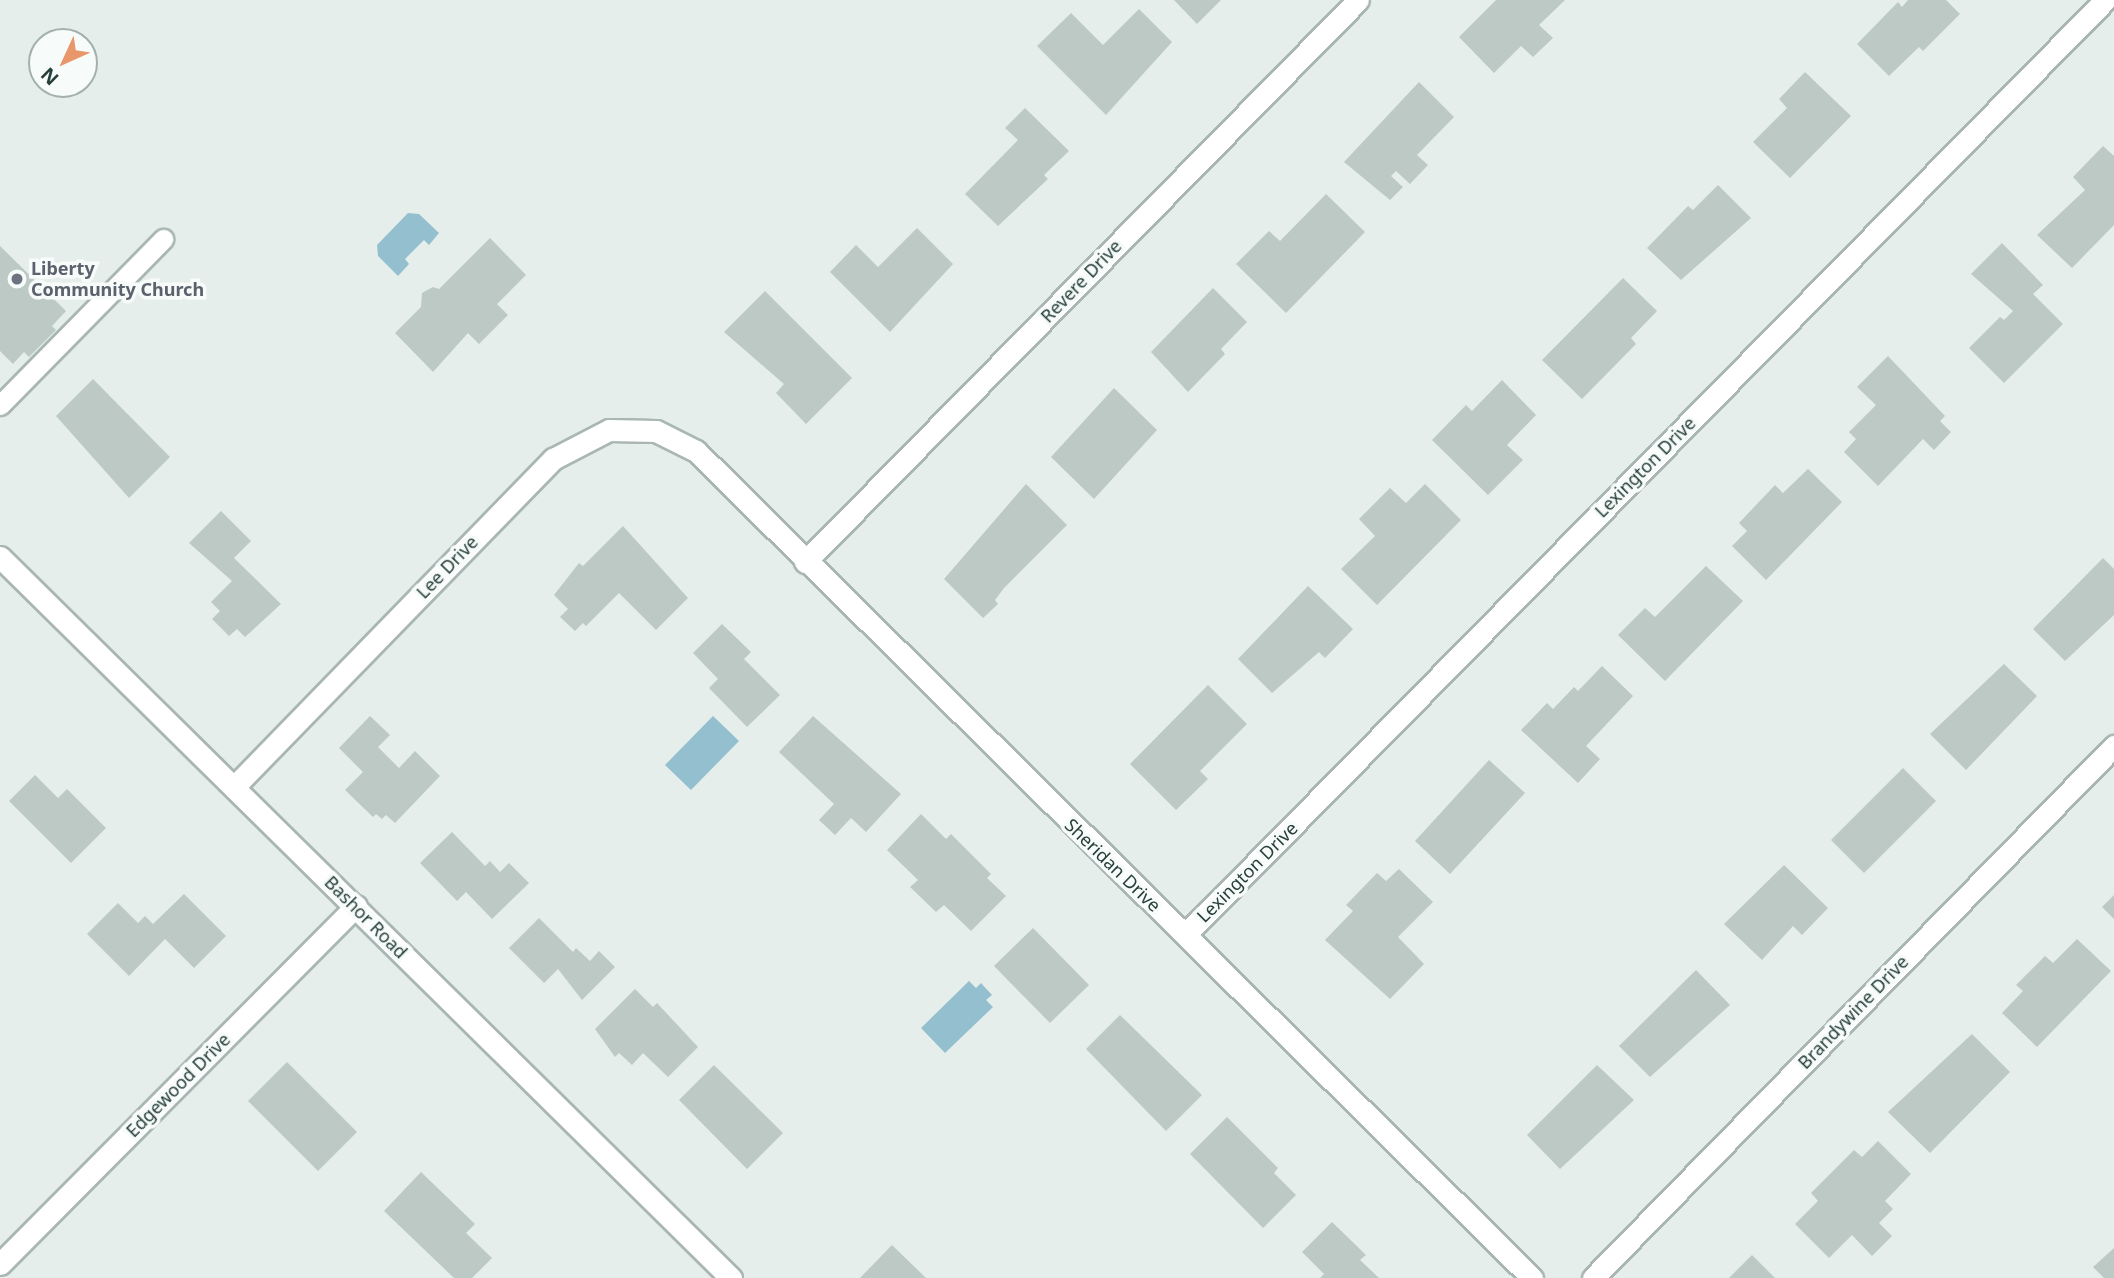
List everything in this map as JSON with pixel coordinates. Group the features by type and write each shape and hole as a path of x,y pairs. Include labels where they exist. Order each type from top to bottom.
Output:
{"street":[{"name":"Revere Drive","path":"805,562 1358,0"},
{"name":"Lexington Drive","path":"1185,935 2105,0"},
{"name":"Lee Drive","path":"234,787 538,472 569,447 609,430 633,427 656,431 696,451"},
{"name":"Sheridan Drive","path":"696,451 805,562 1532,1278"},
{"name":"Bashor Road","path":"0,558 731,1278"},
{"name":"Brandywine Drive","path":"1593,1278 2114,746"},
{"name":"Edgewood Drive","path":"0,1264 356,906"}],"lane":[{"path":"0,405 163,239"}],"water":[{"path":"408,213 419,214 439,233 429,245 424,240 405,259 409,264 398,276 378,256 377,245"},
{"path":"713,716 739,741 691,790 665,765"},
{"path":"969,981 976,988 981,983 992,995 986,1000 993,1007 945,1053 921,1028"}],"building":[{"path":"1174,0 1221,0 1197,24"},
{"path":"1496,0 1565,0 1539,25 1553,38 1533,57 1521,46 1494,73 1459,37"},
{"path":"1908,0 1946,0 1960,14 1923,51 1919,47 1889,76 1857,44 1898,2 1902,7"},
{"path":"1139,9 1172,42 1106,115 1037,46 1071,13 1103,45"},
{"path":"1805,72 1851,116 1790,178 1753,142 1787,108 1779,99"},
{"path":"1419,82 1454,117 1417,155 1428,165 1410,184 1396,171 1391,176 1403,187 1390,200 1344,162"},
{"path":"1025,108 1069,151 1044,175 1048,179 998,226 965,194 1018,140 1005,128"},
{"path":"2103,146 2114,156 2114,225 2072,268 2037,235 2085,190 2073,177"},
{"path":"1718,185 1751,218 1681,280 1647,248 1688,206 1693,210"},
{"path":"1326,194 1365,232 1286,313 1236,264 1269,231 1280,241"},
{"path":"917,228 953,264 890,332 830,272 856,245 878,267"},
{"path":"490,238 526,275 497,304 508,315 479,344 468,333 433,372 395,333 421,307 422,293 433,287 439,289"},
{"path":"2002,243 2043,285 2033,294 2063,324 2004,383 1969,348 2000,317 2004,320 2013,311 1971,274"},
{"name":"Liberty Community Church","path":"0,246 66,311 52,326 56,330 29,357 24,352 13,364 0,351"},
{"path":"1623,278 1657,311 1631,338 1636,344 1582,399 1542,360"},
{"path":"1213,288 1247,322 1221,349 1225,354 1188,392 1151,352"},
{"path":"765,291 852,378 806,424 776,393 784,384 724,332"},
{"path":"1888,356 1945,416 1940,421 1951,432 1934,450 1923,439 1878,486 1844,452 1856,439 1849,432 1876,405 1857,387"},
{"path":"93,379 170,457 129,498 56,416"},
{"path":"1502,380 1536,415 1507,445 1523,460 1488,495 1432,440 1466,405 1472,411"},
{"path":"1114,388 1157,430 1094,499 1051,457"},
{"path":"1808,469 1842,502 1766,580 1732,546 1747,531 1739,523 1775,485 1783,493"},
{"path":"1026,484 1067,525 1004,588 995,600 998,604 983,618 944,579"},
{"path":"1425,484 1461,520 1377,605 1341,569 1375,536 1359,519 1390,488 1406,503"},
{"path":"221,511 251,541 234,558 281,604 245,637 237,629 229,636 212,619 220,611 211,602 232,581 189,543"},
{"path":"623,526 688,598 656,630 619,593 586,626 583,623 575,631 560,617 568,609 554,595 579,563 583,566"},
{"path":"2103,558 2114,569 2114,615 2065,661 2033,629"},
{"path":"1706,566 1743,601 1665,681 1618,635 1645,608 1655,617"},
{"path":"1308,586 1353,629 1325,658 1319,652 1272,693 1238,659"},
{"path":"722,624 751,652 744,659 780,695 747,727 709,688 718,679 693,653"},
{"path":"2004,664 2037,696 1966,770 1930,734"},
{"path":"1602,666 1633,696 1586,746 1600,759 1578,783 1521,730 1547,703 1553,709 1574,687 1578,691"},
{"path":"1208,685 1247,724 1200,771 1208,779 1176,810 1130,764"},
{"path":"370,716 390,735 378,747 399,768 415,751 440,776 395,823 386,815 382,819 376,814 373,817 345,790 363,772 339,748"},
{"path":"813,716 901,794 866,832 851,818 835,835 819,820 834,804 779,752"},
{"path":"1489,760 1525,793 1450,874 1415,841"},
{"path":"1903,768 1936,801 1864,873 1831,840"},
{"path":"35,775 58,798 67,789 106,828 71,863 9,801"},
{"path":"921,814 946,839 951,834 991,874 987,878 1006,896 971,931 944,905 936,912 910,887 918,880 887,850"},
{"path":"452,832 485,866 490,861 500,872 509,863 529,883 492,919 466,892 457,901 420,863"},
{"path":"1784,865 1828,908 1802,935 1793,926 1762,960 1724,924"},
{"path":"1399,869 1433,902 1398,937 1424,964 1390,999 1325,940 1353,911 1346,905 1377,873 1386,881"},
{"path":"184,894 226,936 194,968 165,939 129,976 87,934 118,903 138,923 145,916 153,924"},
{"path":"2114,895 2114,919 2102,907"},
{"path":"539,918 573,952 576,948 590,961 599,951 615,967 582,1000 558,969 544,983 509,948"},
{"path":"1033,928 1089,985 1050,1023 994,966"},
{"path":"2077,939 2111,971 2037,1047 2002,1013 2023,991 2016,985 2045,956 2053,963"},
{"path":"1696,970 1730,1005 1650,1077 1619,1046"},
{"path":"635,989 653,1007 657,1003 698,1047 668,1077 643,1053 632,1065 619,1053 615,1057 595,1029"},
{"path":"1120,1015 1202,1095 1166,1131 1086,1049"},
{"path":"1972,1034 2010,1072 1930,1153 1888,1112"},
{"path":"287,1062 357,1132 318,1171 248,1101"},
{"path":"714,1065 783,1133 747,1169 679,1100"},
{"path":"1597,1065 1634,1100 1560,1169 1527,1135"},
{"path":"1227,1117 1278,1168 1274,1173 1296,1195 1263,1228 1190,1154"},
{"path":"1878,1141 1911,1174 1885,1201 1893,1209 1879,1223 1892,1236 1872,1256 1852,1235 1829,1258 1795,1224 1818,1201 1811,1193 1854,1150 1862,1157"},
{"path":"421,1172 475,1224 466,1233 492,1258 472,1278 454,1278 384,1211"},
{"path":"1332,1222 1366,1255 1360,1260 1379,1278 1320,1278 1324,1274 1302,1252"},
{"path":"892,1245 926,1278 860,1278"},
{"path":"2114,1248 2114,1278 2104,1278 2093,1267"},
{"path":"1752,1255 1775,1278 1729,1278"}],"place":[{"name":"Liberty Community Church","path":"17,279"}]}
